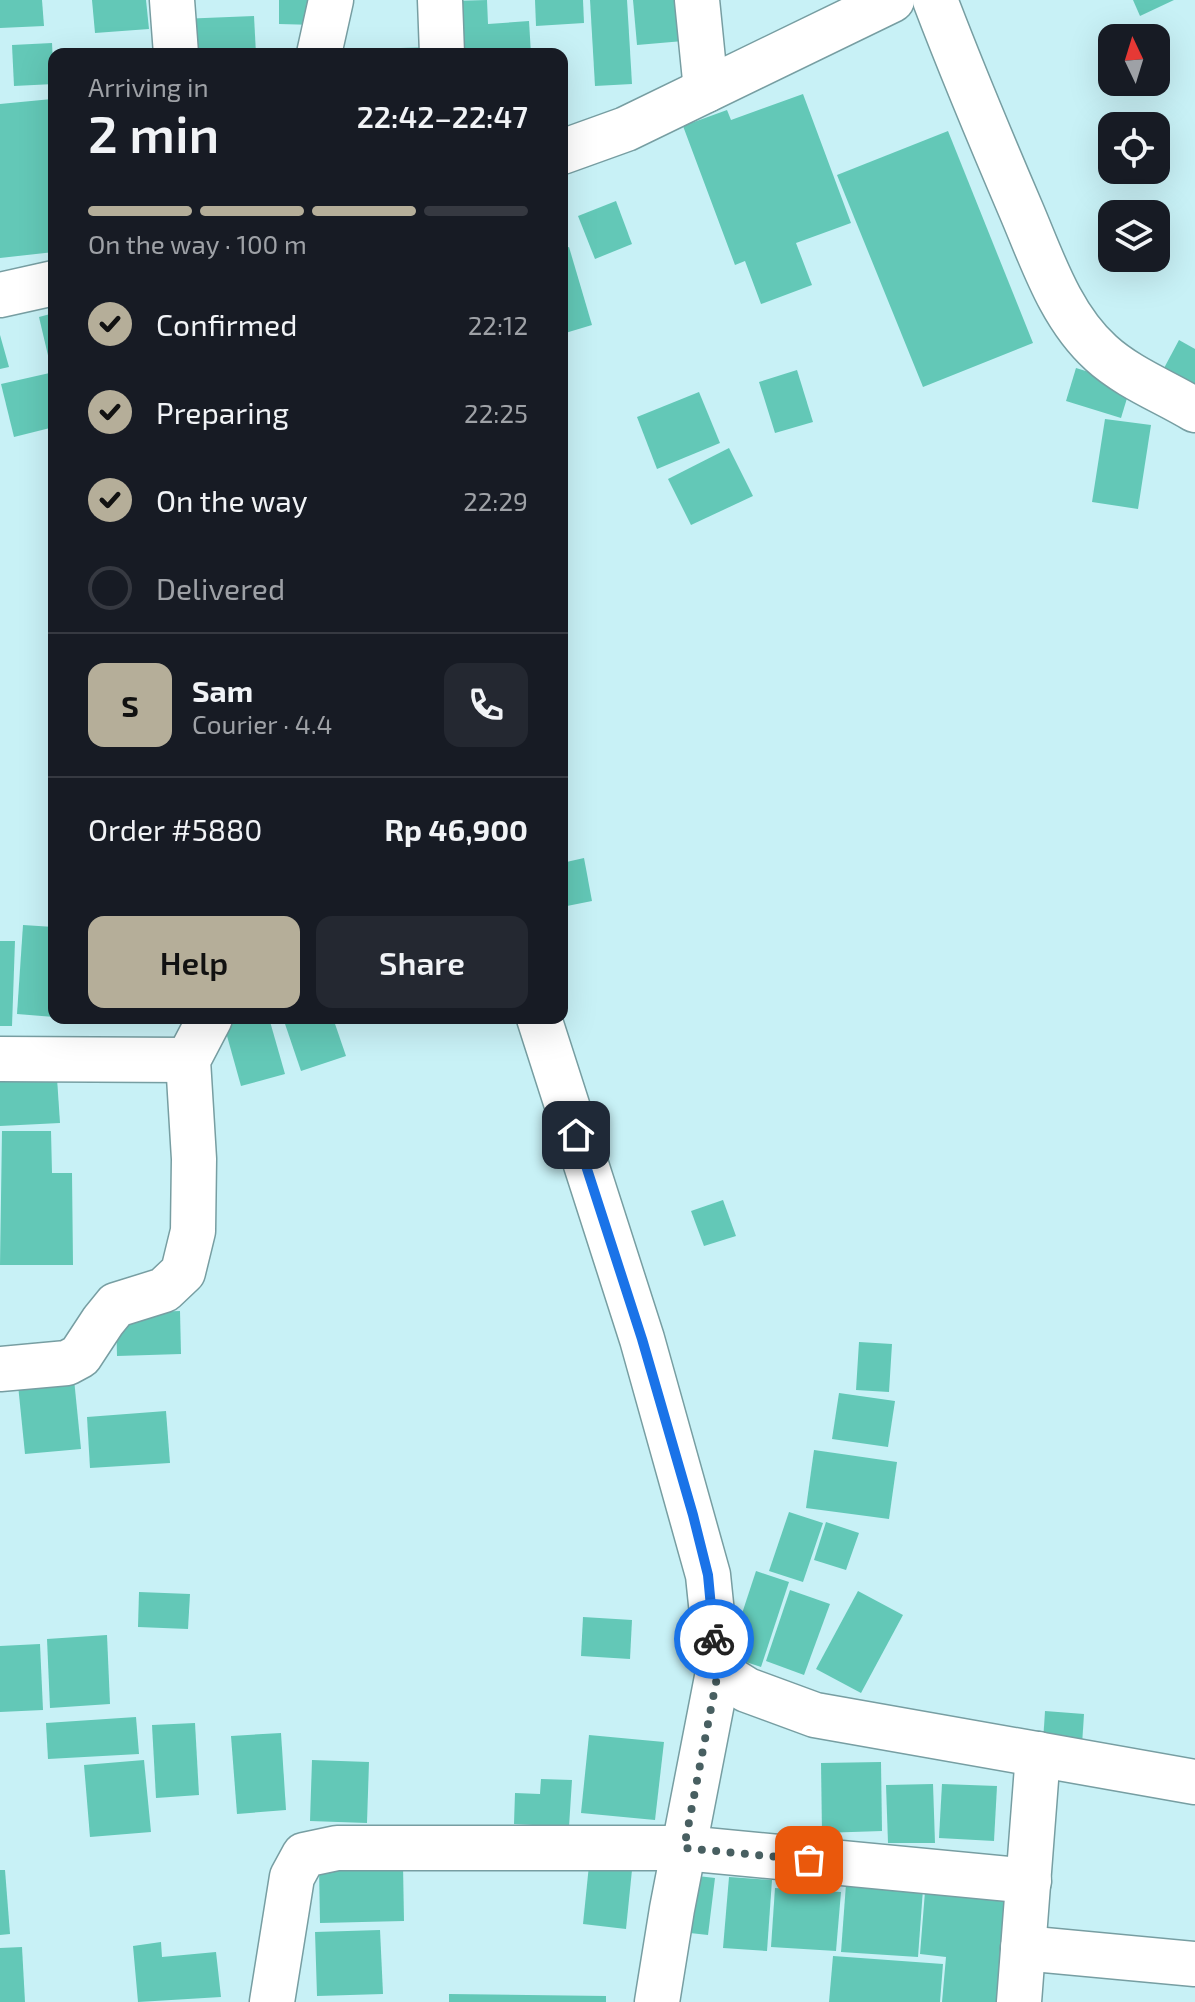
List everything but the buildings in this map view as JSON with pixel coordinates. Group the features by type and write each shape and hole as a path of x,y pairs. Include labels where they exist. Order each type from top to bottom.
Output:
{"street":[{"path":"172,0 176,48"},
{"path":"320,48 331,0"},
{"path":"440,0 442,48"},
{"path":"697,0 706,90"},
{"path":"568,150 626,129 706,90 815,18 892,0"},
{"path":"935,0 972,95 1057,292 1082,333 1112,361 1195,410"},
{"path":"0,295 48,284"},
{"path":"0,1369 67,1363 80,1356 116,1305 164,1290 183,1272 194,1217 188,1060 207,1024"},
{"path":"541,1024 642,1339 708,1575 718,1672 657,2002"},
{"path":"0,1059 188,1060"},
{"path":"718,1672 747,1690 815,1715 1195,1782"},
{"path":"1019,2002 1038,1754"},
{"path":"272,2002 292,1877 304,1855 337,1848 684,1848 1029,1881"},
{"path":"1023,1948 1195,1964"}],"way so far":[{"path":"714,1639 718,1672 684,1848 809,1860"}],"route":[{"path":"576,1135 642,1339 693,1515 708,1575 714,1639"}]}
